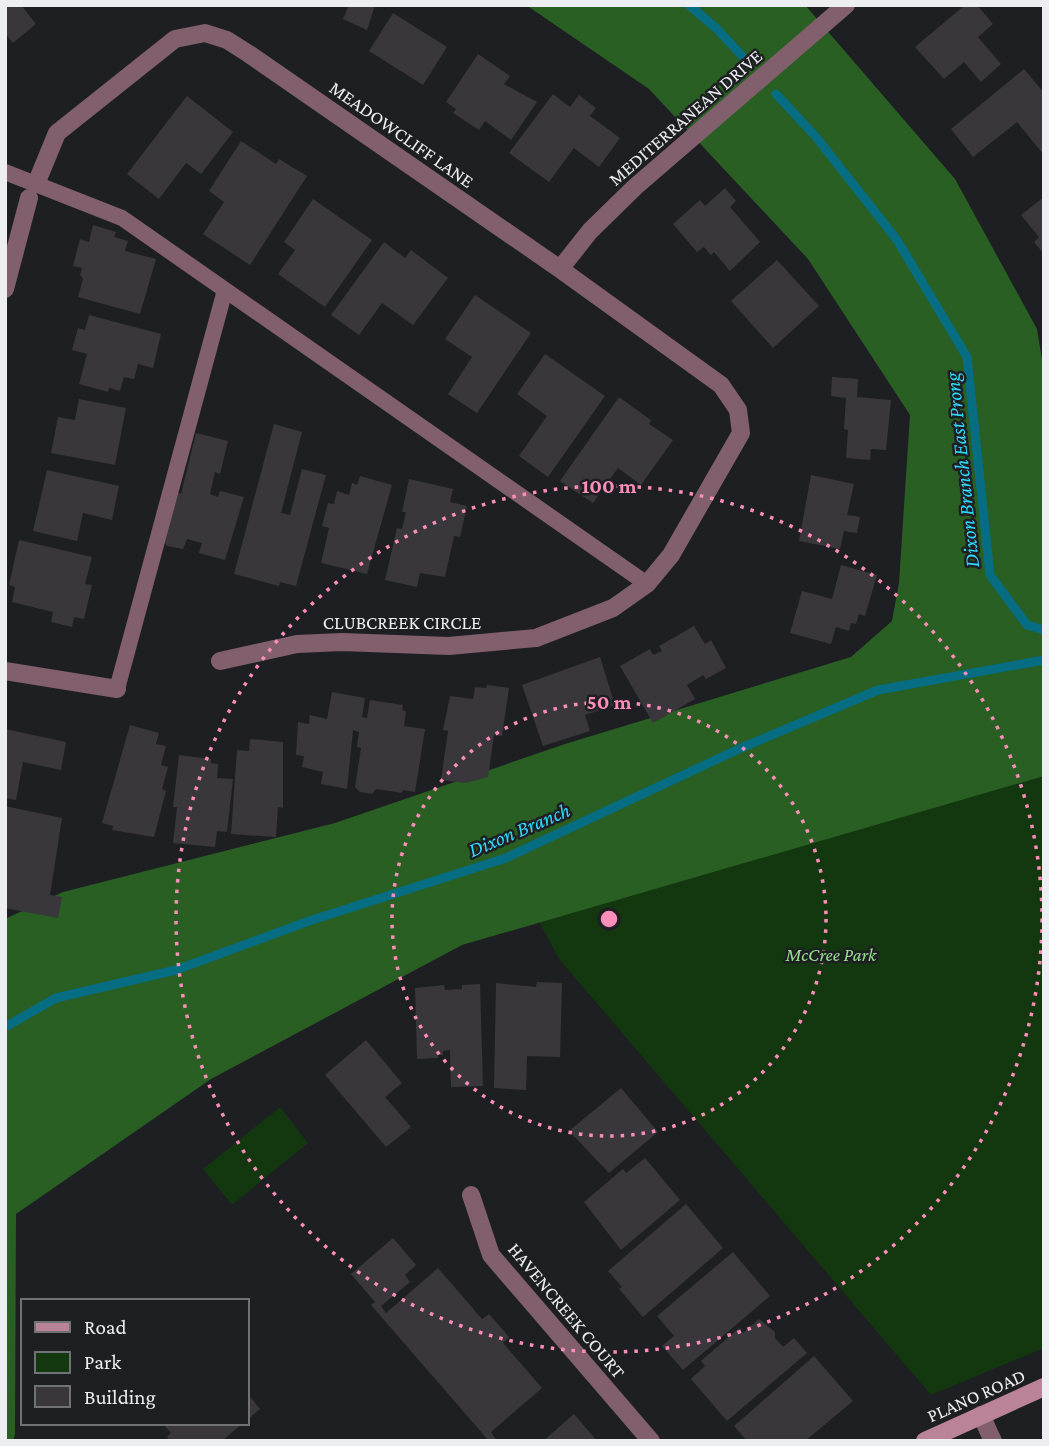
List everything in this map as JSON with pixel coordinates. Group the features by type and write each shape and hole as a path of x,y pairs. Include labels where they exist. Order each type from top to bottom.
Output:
{"main road":[{"name":"PLANO ROAD","path":"925,1441 1044,1387"}],"street":[{"name":"MEDITERRANEAN DRIVE","path":"561,269 590,231 635,187 846,5"},
{"name":"MEADOWCLIFF LANE","path":"5,289 33,191 57,133 174,39 205,33 227,40 249,54 561,269 721,385 738,410 741,433"},
{"name":"CLUBCREEK CIRCLE","path":"220,661 297,644 342,642 449,646 536,638 613,608 647,584 671,555 741,433"},
{"path":"5,671 117,690"},
{"name":"HAVENCREEK COURT","path":"471,1195 491,1255 651,1441"},
{"path":"981,1415 993,1441"}],"lane":[{"path":"5,172 33,191 121,218 647,584"},
{"path":"117,690 225,290"}],"green space":[{"path":"526,5 805,5 955,179 1037,329 1044,372 1044,776 462,945 211,1079 16,1214 15,1434 13,1441 5,1441 5,919 63,892 335,823 565,744 851,657 892,621 899,583 910,415 808,259 649,89"},
{"name":"McCree Park","path":"1044,672 1044,1348 931,1395 559,959 536,916"},
{"path":"280,1107 308,1143 232,1205 203,1169"}],"building":[{"path":"5,5 21,5 36,24 13,43 5,33"},
{"path":"349,5 375,5 367,30 343,19"},
{"path":"965,5 977,5 993,24 978,37 1001,64 981,82 964,62 944,79 915,47"},
{"path":"393,13 447,47 423,85 369,51"},
{"path":"478,54 510,76 504,84 537,102 511,140 485,121 479,130 453,113 456,109 446,102"},
{"path":"1024,69 1044,93 1044,155 1017,122 973,157 951,129"},
{"path":"553,94 570,107 579,95 596,108 590,116 620,138 599,167 574,148 549,182 509,153"},
{"path":"187,96 233,132 201,174 186,163 159,199 127,174"},
{"path":"241,141 276,164 279,159 307,176 250,265 203,234 224,202 209,191"},
{"path":"725,188 736,201 730,207 760,242 730,271 714,252 711,255 704,247 697,252 673,224 700,200 705,206"},
{"path":"1044,197 1044,254 1034,242 1039,237 1021,215"},
{"path":"313,199 372,240 325,307 278,274 295,250 284,242"},
{"path":"93,225 116,232 114,237 128,241 125,251 156,259 140,314 78,297 83,279 80,275 82,268 73,266 80,239 89,242"},
{"path":"384,242 405,258 411,250 448,278 413,325 382,303 359,335 331,315"},
{"path":"777,260 819,306 773,348 731,301"},
{"path":"475,295 531,333 477,413 448,394 472,357 445,339"},
{"path":"89,315 161,334 153,368 138,364 134,379 124,377 120,391 109,388 108,392 79,384 87,354 72,350 78,328 85,330"},
{"path":"545,354 605,396 548,477 519,456 547,416 517,394"},
{"path":"832,377 858,379 857,397 891,400 886,450 871,449 870,460 846,458 846,398 831,396"},
{"path":"619,397 651,420 649,424 673,440 641,485 618,468 593,503 560,481"},
{"path":"79,399 126,408 115,465 51,453 58,417 75,420"},
{"path":"274,424 302,432 281,513 290,515 302,469 326,475 296,586 280,582 279,586 234,574"},
{"path":"196,433 228,441 220,474 215,472 210,494 218,497 220,491 244,497 225,560 199,553 202,543 187,539 183,549 167,546 165,543 177,492 181,494"},
{"path":"47,470 119,486 112,520 83,513 77,541 33,531"},
{"path":"811,475 854,484 847,515 860,517 857,533 844,531 840,549 799,541"},
{"path":"360,476 392,485 367,574 321,563 329,528 322,526 328,503 334,504 337,491 349,495 352,483 357,485"},
{"path":"409,479 453,489 450,502 467,506 460,537 454,536 445,577 420,573 417,587 385,580 397,528 402,529 406,512 402,512"},
{"path":"19,540 92,557 85,584 92,585 84,619 74,617 72,627 51,622 53,612 12,602 15,587 9,585"},
{"path":"841,565 877,575 865,616 859,614 856,624 851,623 849,631 836,627 831,644 790,633 802,591 832,599"},
{"path":"694,626 705,644 711,640 726,668 706,679 703,675 687,685 695,699 653,723 620,666 650,649 653,655 662,651 659,646"},
{"path":"600,657 615,705 585,715 590,731 543,746 522,685"},
{"path":"487,685 509,688 502,736 494,735 488,777 466,783 441,780 448,731 443,730 450,696 473,699 475,687 486,688"},
{"path":"332,692 365,698 362,717 367,718 370,700 403,705 402,710 406,711 404,726 425,729 415,792 376,789 372,794 360,792 355,787 361,748 357,747 359,732 353,730 347,789 321,784 323,772 302,767 304,756 296,755 298,722 309,724 310,715 327,719"},
{"path":"130,725 159,733 156,744 166,746 161,765 168,767 162,789 166,791 154,837 112,830 113,826 102,823"},
{"path":"5,729 66,742 61,770 23,762 16,800 5,798"},
{"path":"250,739 283,742 283,808 278,807 276,837 231,834 237,750 249,751"},
{"path":"179,755 211,759 211,763 218,764 217,778 233,779 227,832 217,831 215,847 173,843 177,807 173,807"},
{"path":"5,806 62,818 50,895 62,897 58,918 5,908"},
{"path":"537,982 562,983 560,1057 527,1056 526,1090 494,1088 496,983 536,987"},
{"path":"480,984 483,1086 451,1087 450,1050 443,1051 443,1055 438,1055 438,1058 417,1059 415,988 444,985 445,990 462,989 462,985"},
{"path":"366,1040 402,1083 385,1097 411,1127 386,1147 325,1075"},
{"path":"621,1088 658,1132 609,1173 569,1131"},
{"path":"645,1158 680,1200 621,1250 584,1202 623,1169 626,1173"},
{"path":"686,1204 723,1248 643,1317 619,1289 622,1287 608,1271"},
{"path":"393,1238 416,1265 405,1275 410,1282 381,1306 386,1313 438,1268 482,1319 489,1314 509,1337 503,1343 542,1388 491,1432 497,1441 489,1441 371,1305 375,1302 351,1274"},
{"path":"733,1252 770,1296 683,1370 662,1346 674,1336 657,1316"},
{"path":"759,1319 775,1332 775,1338 783,1347 794,1338 807,1353 727,1421 691,1379 705,1366 701,1361 739,1328 743,1333"},
{"path":"814,1356 853,1401 805,1441 747,1441 734,1426"},
{"path":"248,1394 260,1409 248,1419"},
{"path":"574,1414 597,1441 543,1441"},
{"path":"164,1425 241,1425 222,1441 170,1441 167,1437 171,1433"}],"waterway":[{"name":"Dixon Branch East Prong","path":"689,5 717,29 744,58"},
{"name":"Dixon Branch East Prong","path":"776,94 816,137 897,240 967,357 990,575 1027,625 1044,630"},
{"name":"Dixon Branch","path":"5,1027 56,998 176,970 309,921 506,858 741,748 878,690 1044,660"}]}
